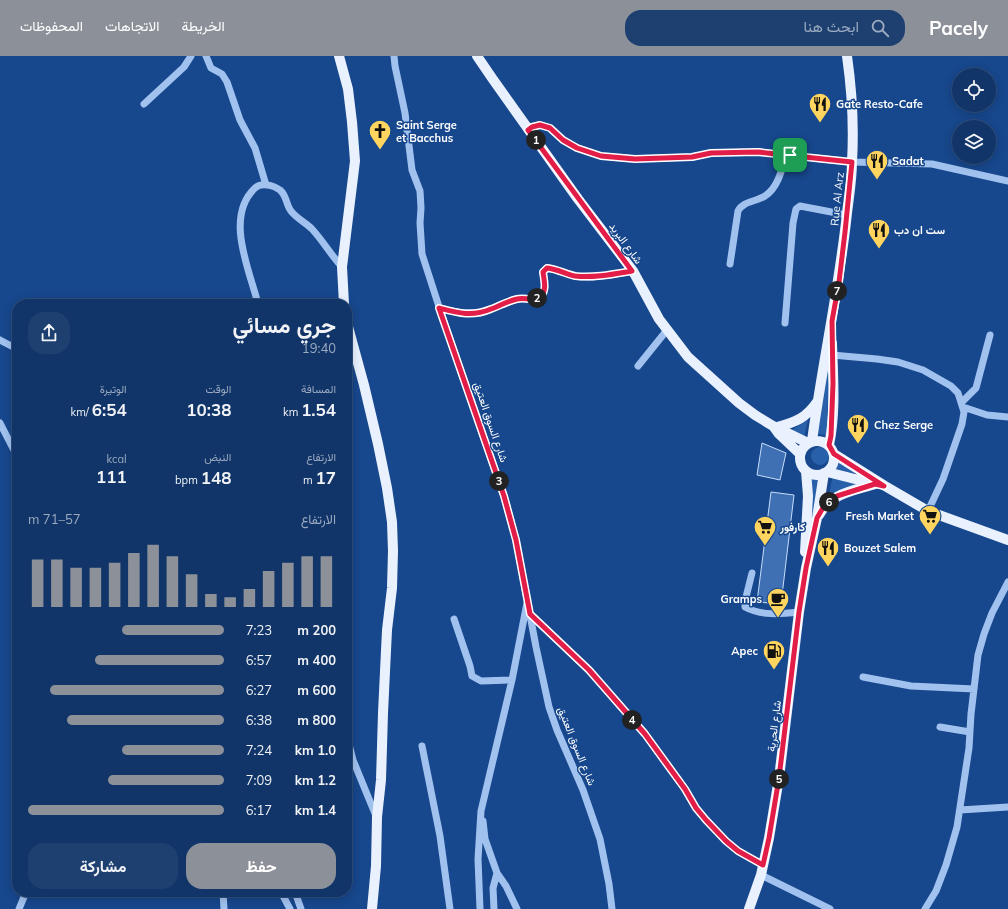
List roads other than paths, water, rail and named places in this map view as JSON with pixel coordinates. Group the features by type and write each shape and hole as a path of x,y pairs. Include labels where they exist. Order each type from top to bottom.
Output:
{"main road":[{"path":"339,56 348,89 355,161 342,267 344,299"},
{"name":"شارع البريد","path":"477,56 528,130 632,271 659,319 688,357 739,403 755,415 775,427 810,442"},
{"name":"Rue Al Arz","path":"810,442 839,282 847,215 852,162 851,90 848,56"},
{"name":"Rue Al Arz","path":"831,450 833,384 832,321"},
{"path":"352,341 378,444 392,522 392,588 387,630 381,780 377,817 376,866 372,909"},
{"path":"775,427 790,424 807,415 817,402"},
{"name":"شارع البريد","path":"775,427 779,434 800,454"},
{"path":"806,568 805,548 808,496 806,472 800,462 800,454 803,448 810,442 821,441 831,450 880,485 928,511 1008,540"},
{"path":"806,568 826,473 832,466 831,450"},
{"path":"806,472 813,475 826,473 880,485"},
{"path":"817,518 824,506 837,496 880,485"},
{"name":"شارع الحرية","path":"749,909 761,875 769,838 779,778 799,612 806,568"}],"street":[{"path":"144,104 184,67 192,56"},
{"path":"206,56 211,68 222,74 227,82 240,120 255,148 266,185"},
{"name":"شارع السوق العتيق","path":"394,56 405,113 412,170 420,191 422,254 439,308 504,496 516,540 549,707 557,730 583,790 600,839 610,884 612,909"},
{"path":"528,130 532,127 540,125 550,128 563,140 577,148 601,156 635,159 692,157 711,153 738,152 786,155 852,162 932,164 1008,181"},
{"path":"730,264 738,210 740,206 765,196 772,190 780,174 786,155"},
{"path":"257,299 243,247 240,221 241,211 250,192 258,186 266,185 281,191 286,198 291,211 316,234 342,267"},
{"path":"785,323 793,223 796,210 800,206 847,215"},
{"path":"439,308 471,314 488,310 518,299 532,300 543,293 543,272 547,268 573,276 602,276 632,271"},
{"path":"638,366 667,330"},
{"path":"962,404 976,388 990,335"},
{"path":"0,340 12,346"},
{"path":"832,355 898,362 922,370 951,386 958,393 964,412 962,424 943,479 928,511"},
{"path":"962,404 988,415 1008,417"},
{"path":"0,422 12,446"},
{"path":"752,573 745,601 745,607 751,611 763,613 781,614 799,612"},
{"path":"925,909 936,891 946,865 957,827 970,748 970,732 978,655 992,613 1008,582"},
{"path":"480,909 478,858 481,811 512,680 527,598"},
{"path":"530,614 589,670 645,734 685,789 696,808 706,820 738,851 763,865"},
{"path":"454,619 472,676 481,681 512,680"},
{"path":"863,677 911,686 974,690"},
{"path":"940,727 970,732"},
{"path":"422,746 440,836 450,909"},
{"path":"352,756 377,817"},
{"path":"960,810 1008,807"},
{"path":"481,811 486,838 497,873 506,886 517,909"},
{"path":"494,909 493,888 497,873"},
{"path":"761,875 830,909"},
{"path":"19,909 24,897"},
{"path":"223,897 224,909"},
{"path":"284,897 290,909"},
{"path":"297,897 301,909"}],"place":[{"name":"Gate Resto-Cafe","path":"820,124"},
{"name":"Saint Serge et Bacchus","path":"380,150"},
{"name":"Sadat","path":"877,180"},
{"name":"ست ان دب","path":"879,250"},
{"name":"Chez Serge","path":"858,444"},
{"name":"Fresh Market","path":"930,536"},
{"name":"كارفور","path":"765,546"},
{"name":"Bouzet Salem","path":"828,568"},
{"name":"Gramps","path":"778,618"},
{"name":"Apec","path":"774,670"}]}
